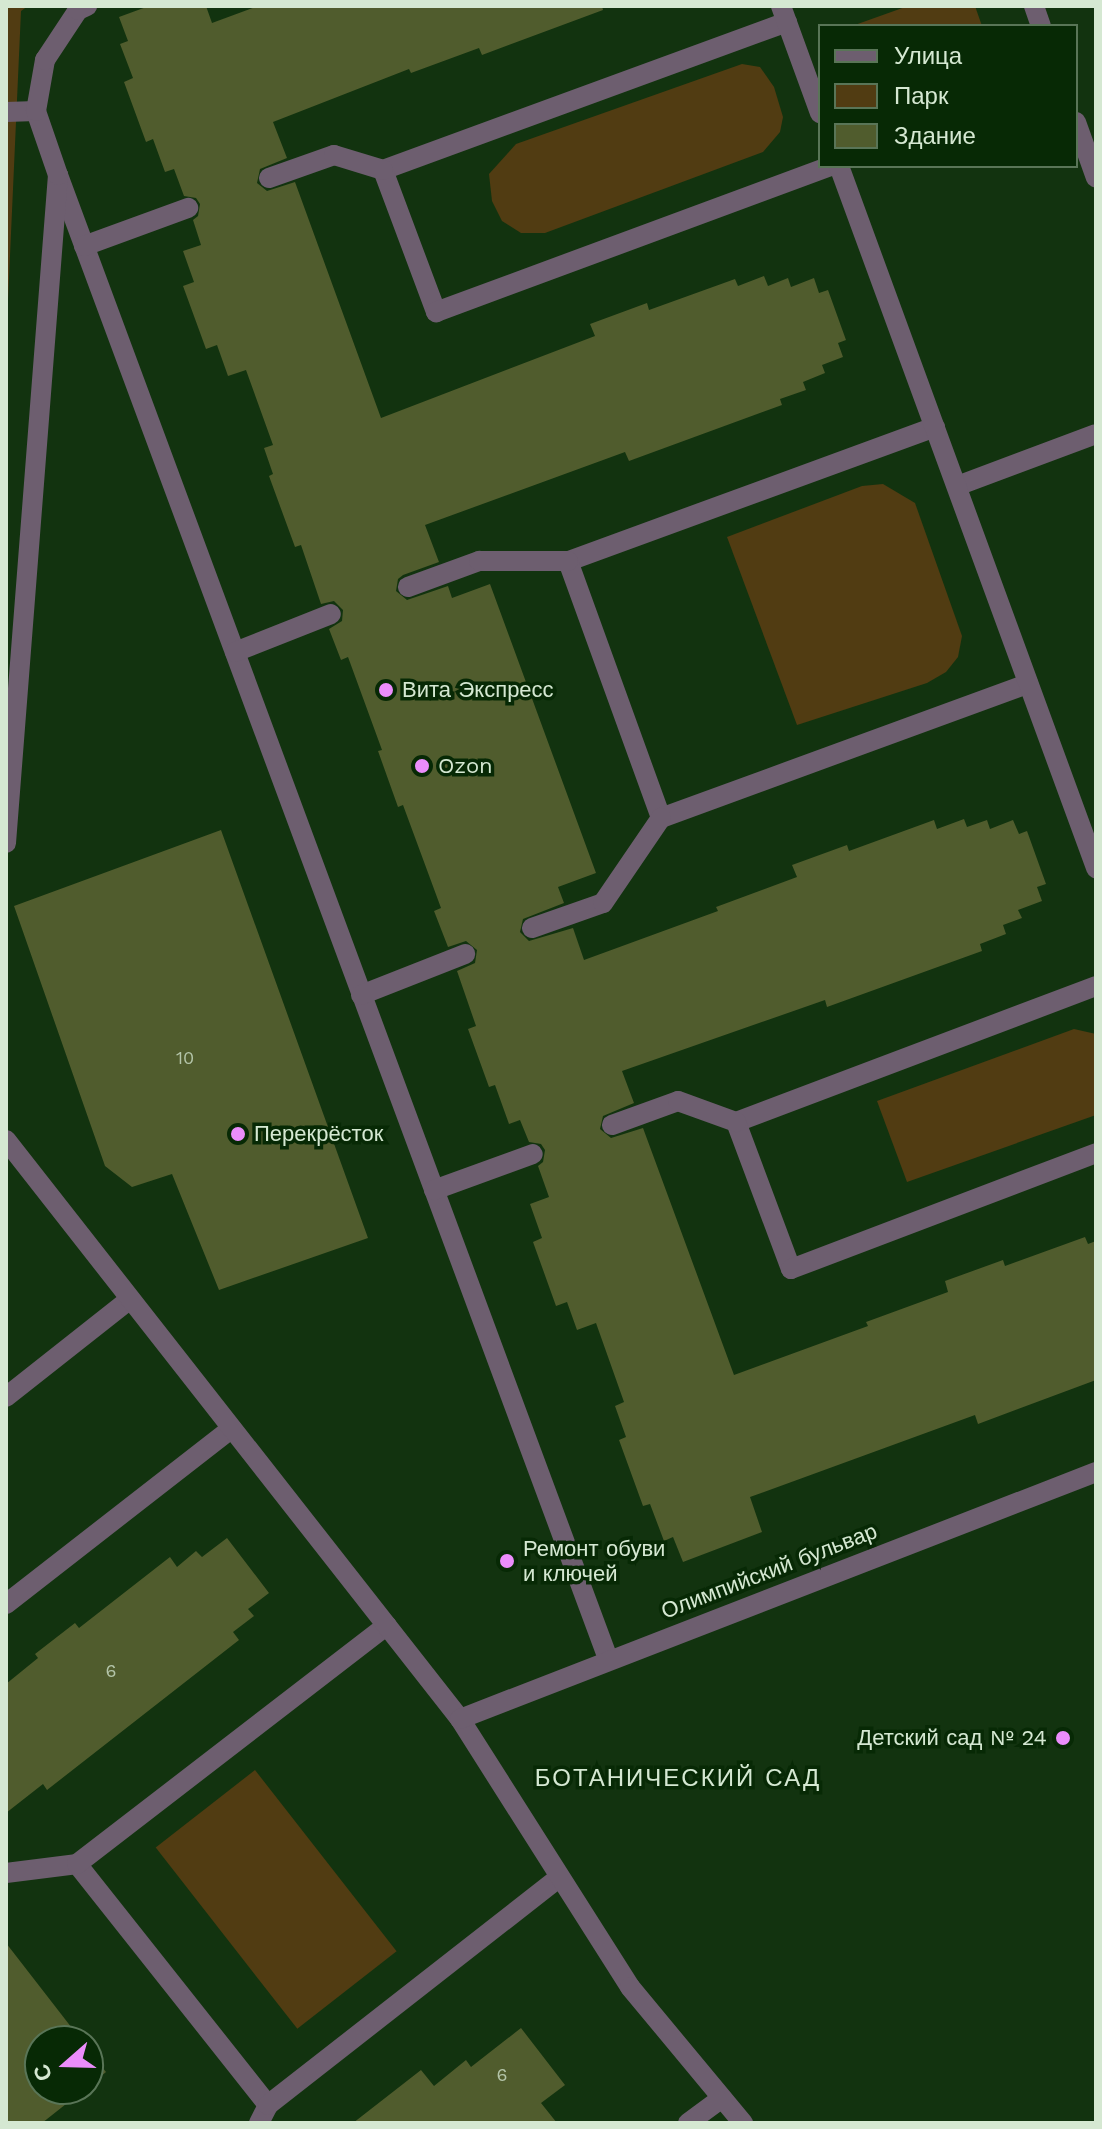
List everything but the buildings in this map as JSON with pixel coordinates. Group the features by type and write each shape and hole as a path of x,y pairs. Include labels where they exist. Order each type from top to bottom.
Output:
{"street":[{"path":"87,6 78,10 45,60 36,111 608,1659"},
{"path":"269,178 334,155 383,170 784,14 818,108"},
{"path":"6,112 36,111"},
{"path":"1078,128 1096,178"},
{"path":"383,170 436,312 826,168"},
{"path":"840,168 1096,868"},
{"path":"6,843 58,175"},
{"path":"84,246 188,208"},
{"path":"408,587 479,561 568,561 935,427"},
{"path":"957,486 1096,434"},
{"path":"568,561 661,818"},
{"path":"235,652 331,614"},
{"path":"532,928 603,903 661,818 1028,684"},
{"path":"361,995 465,954"},
{"path":"612,1125 678,1101 736,1122 1096,986"},
{"path":"736,1122 791,1269 1096,1153"},
{"path":"6,1140 460,1719 630,1987 743,2123"},
{"path":"434,1190 533,1154"},
{"path":"6,1397 130,1299"},
{"path":"6,1604 232,1428"},
{"name":"Олимпийский бульвар","path":"460,1719 1096,1472"},
{"path":"6,1873 77,1864 387,1625"},
{"path":"77,1864 263,2114 560,1877"},
{"path":"688,2123 722,2098"}],"green space":[{"path":"6,6 28,6 21,11 6,345"},
{"path":"908,6 975,6 981,24 858,24"},
{"path":"742,64 760,67 774,87 783,117 780,132 763,152 545,233 521,233 502,221 492,201 489,174 516,144"},
{"path":"883,484 915,503 962,636 958,657 946,672 927,683 797,725 727,537 862,486"},
{"path":"1074,1029 1096,1034 1096,1115 907,1182 877,1101"},
{"path":"255,1770 397,1951 297,2029 156,1848"}],"place":[{"name":"Вита Экспресс","path":"386,690"},
{"name":"Ozon","path":"422,766"},
{"name":"Перекрёсток","path":"238,1134"},
{"name":"Ремонт обуви и ключей","path":"507,1561"},
{"name":"Детский сад № 24","path":"1063,1738"}],"district":[{"name":"БОТАНИЧЕСКИЙ САД","path":"678,1779"}]}
